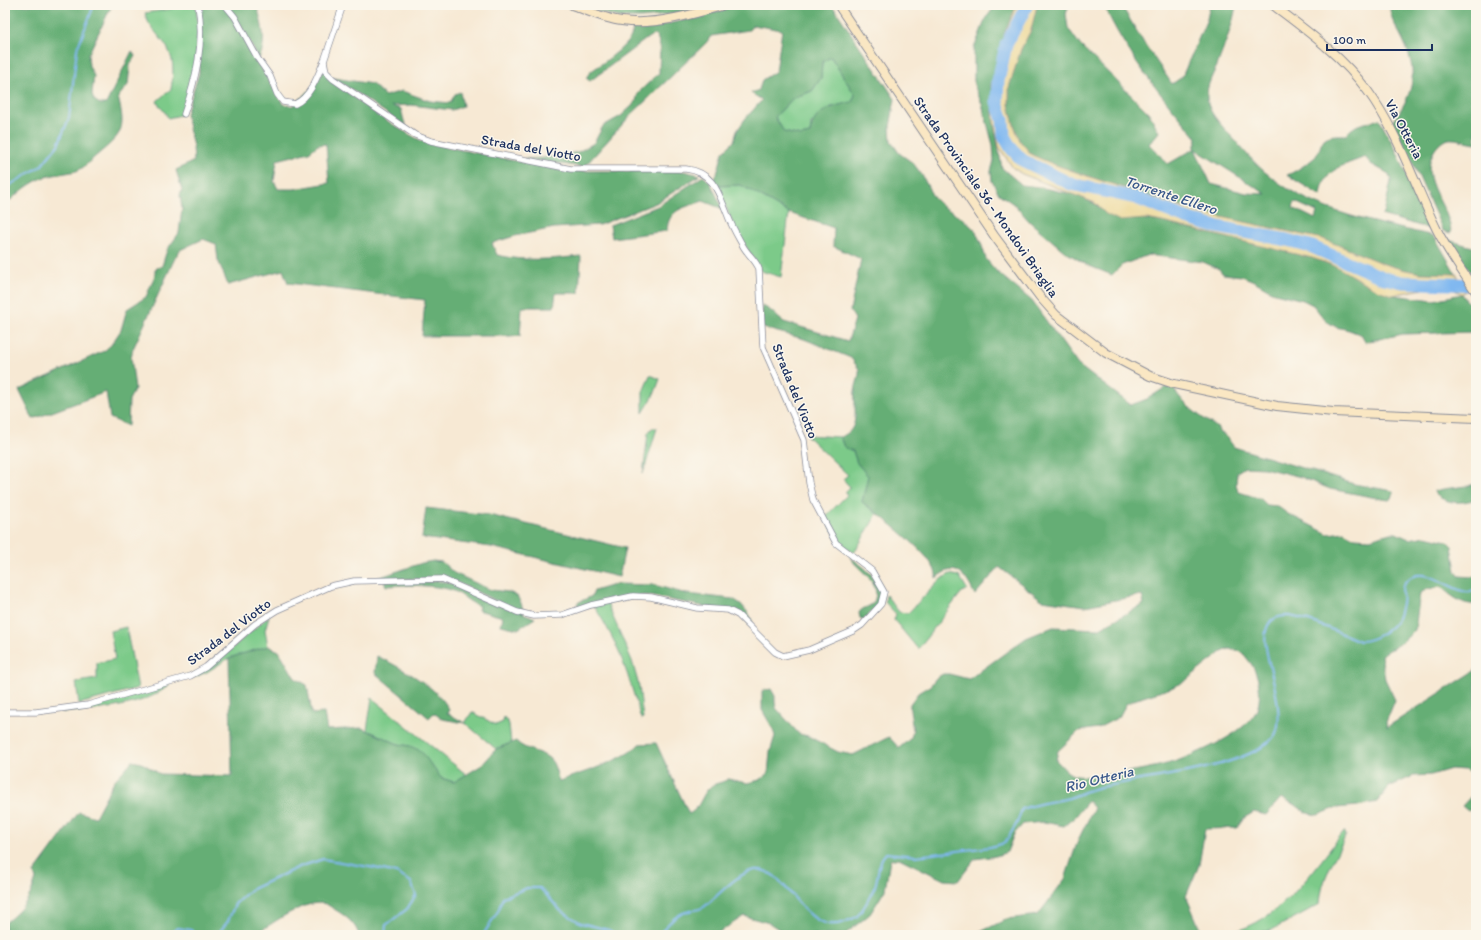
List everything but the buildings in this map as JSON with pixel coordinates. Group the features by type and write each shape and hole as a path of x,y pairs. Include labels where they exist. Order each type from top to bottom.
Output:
{"street":[{"path":"184,114 197,72 200,32 198,5"},
{"path":"225,5 235,17 258,59 270,76 277,94 283,102 295,104 305,97 324,61 343,5"},
{"path":"572,5 615,20 636,23 657,20 725,5"},
{"name":"Strada Provinciale 36 - Mondovì Briaglia","path":"838,5 995,237 1040,297 1061,319 1106,353 1140,372 1174,384 1269,405 1327,412 1476,418"},
{"name":"Via Otteria","path":"1273,5 1329,48 1366,88 1393,133 1441,238 1476,292"},
{"name":"Strada del Viotto","path":"5,712 36,712 88,705 186,678 213,662 268,615 296,600 331,586 346,582 390,579 442,579 517,612 537,616 562,615 591,605 633,596 651,598 698,608 728,610 738,615 775,652 785,656 809,650 853,631 862,625 883,601 884,592 876,576 866,566 836,543 814,500 809,483 804,440 763,347 759,269 756,262 745,250 730,221 719,192 709,178 698,172 682,169 565,169 426,139 407,130 331,77 325,70 324,61"}],"green space":[{"path":"5,5 112,5 88,55 89,66 94,76 92,94 94,100 100,104 106,104 132,51 135,56 130,65 128,85 118,97 121,108 122,125 120,131 111,143 81,169 40,179 17,194 5,205"},
{"path":"172,5 196,5 198,26 195,72 181,115 168,118 157,101 171,89 173,69 171,57 166,45 150,24 145,13 171,9"},
{"path":"200,5 223,5 233,19 283,104 293,106 314,86 324,70 343,88 372,111 403,131 427,143 565,171 683,171 700,175 656,203 599,225 554,228 515,236 492,243 497,255 518,259 581,256 579,293 556,293 554,307 522,307 520,336 422,336 425,300 288,283 283,270 228,285 218,260 216,244 203,239 180,250 133,349 131,357 135,389 129,400 128,426 110,418 106,392 33,419 19,390 104,351 111,345 121,330 127,309 146,297 155,275 155,269 162,266 167,250 179,233 182,209 180,195 182,190 176,170 194,161 193,147 186,114 199,73","holes":["326,144 329,183 294,189 278,189 274,181 277,160 309,152 318,145"]},
{"path":"227,5 257,5 262,25 263,39 262,52 259,58"},
{"path":"586,5 709,5 659,16 629,18 608,14 587,7"},
{"path":"739,5 832,5 895,99 890,127 891,141 899,153 913,163 922,175 933,197 942,206 962,218 975,230 986,259 997,272 1032,301 1078,365 1131,405 1147,399 1166,387 1174,389 1188,406 1218,428 1219,432 1225,435 1234,447 1354,484 1393,491 1393,497 1389,500 1330,489 1301,477 1264,468 1245,467 1237,472 1236,485 1239,492 1261,499 1267,505 1277,506 1288,514 1328,534 1344,532 1355,538 1370,539 1390,533 1396,533 1409,539 1426,536 1447,541 1452,546 1456,571 1459,576 1472,577 1476,575 1476,604 1462,602 1441,587 1428,589 1420,593 1415,630 1400,644 1381,655 1385,679 1395,700 1386,722 1387,727 1476,670 1476,779 1475,776 1465,770 1451,769 1431,775 1413,776 1389,787 1377,802 1358,806 1336,808 1318,815 1307,813 1294,804 1281,798 1266,815 1254,812 1244,818 1237,828 1205,829 1199,865 1186,896 1201,931 1200,935 974,935 1007,919 1038,915 1065,879 1078,840 1094,808 1088,801 1075,817 1064,826 1044,822 1023,824 1014,834 1007,852 996,856 975,859 958,881 944,880 899,858 890,860 885,890 870,914 844,935 788,935 769,923 744,916 715,935 359,935 354,925 346,917 326,904 317,903 308,905 288,914 253,935 5,935 5,923 25,904 31,893 36,879 34,873 79,812 95,817 114,781 132,761 142,763 160,774 232,776 229,658 268,646 279,651 295,678 307,685 312,714 324,713 327,730 362,728 398,744 410,746 421,751 441,778 454,782 482,765 496,749 516,741 520,745 550,759 554,765 559,781 624,756 639,744 656,743 689,814 696,809 708,789 713,785 728,779 747,783 760,780 768,774 770,752 775,736 772,727 762,710 762,691 771,689 775,696 776,708 799,734 808,736 838,752 853,755 889,737 899,748 911,738 913,731 910,704 918,693 931,685 936,678 943,674 949,674 969,679 1026,638 1053,627 1098,629 1144,604 1142,595 1085,606 1042,600 999,567 975,595 968,582 960,573 950,571 943,573 936,578 935,570 929,560 919,549 893,526 862,502 868,476 857,463 853,451 844,447 840,437 847,434 854,424 855,391 859,369 851,358 804,339 763,328 762,306 771,311 784,322 848,341 855,319 850,311 861,259 833,246 834,228 789,213 741,185 717,186 713,180 717,174 723,152 734,141 737,131 745,119 762,100 751,93 759,90 762,80 776,71 782,30 753,25 749,30 711,36 706,43 631,115 584,167 525,159 543,158 578,152 594,143 603,126 621,116 632,106 636,101 638,93 659,73 660,47 657,36 654,35 649,37 590,81 586,78 590,72 610,58 630,39 632,27 645,27 672,23","holes":["831,57 855,95 852,102 824,111 815,120 810,134 801,136 784,132 775,117 793,98 812,91 821,78 822,62","1229,649 1237,650 1245,656 1255,670 1259,683 1259,704 1257,710 1248,722 1231,735 1182,759 1146,769 1114,774 1077,776 1065,770 1056,760 1058,751 1079,731 1098,728 1119,717 1126,704 1171,688 1185,681 1222,652"]},
{"path":"996,5 1017,5 1005,32 991,85 994,124 1002,168 1022,185 1076,195 1095,204 1106,214 1162,222 1312,258 1335,266 1393,295 1434,300 1462,294 1476,314 1476,332 1403,334 1365,342 1362,335 1336,327 1326,321 1313,305 1303,300 1275,293 1242,276 1223,274 1219,269 1203,262 1148,255 1122,265 1112,275 1087,265 1064,251 1030,222 1015,205 999,194 992,181 991,171 994,161 993,145 982,104 974,85 974,48 986,18"},
{"path":"1037,5 1069,5 1066,14 1068,28 1080,45 1149,113 1159,132 1149,144 1168,164 1194,149 1197,138 1158,91 1122,40 1104,5 1121,5 1144,43 1172,84 1182,77 1207,19 1210,5 1236,5 1228,36 1207,91 1209,106 1218,121 1259,167 1288,189 1327,208 1348,215 1434,236 1456,274 1421,273 1401,269 1384,264 1323,239 1203,213 1093,178 1032,155 1020,141 1009,105 1009,87 1021,49 1031,30","holes":["1195,149 1266,194 1246,193 1211,184","1295,202 1317,212 1315,219 1293,208"]},
{"path":"1390,5 1476,5 1476,143 1448,139 1435,149 1430,162 1429,173 1436,193 1446,213 1451,233 1443,231 1415,168 1392,122 1406,100 1412,79 1412,69 1406,47 1391,16"},
{"path":"831,57 855,95 852,102 831,107 811,124 810,134 801,136 784,132 775,117 793,98 812,91 821,78 822,62"},
{"path":"334,78 372,84 385,96 402,91 430,101 450,103 455,94 460,92 463,106 452,110 411,105 391,106 401,109 406,126"},
{"path":"1379,119 1396,150 1431,229 1381,215 1384,213 1391,181 1389,174 1371,164 1365,157 1336,169 1331,173 1326,179 1321,196 1287,175 1298,170 1314,158 1326,137 1346,135 1358,125"},
{"path":"703,176 710,182 723,209 703,201 674,213 668,223 667,231 612,238 610,225 658,206"},
{"path":"741,185 789,213 781,277 761,271 735,229 717,186"},
{"path":"1448,240 1476,248 1476,277 1474,277"},
{"path":"650,375 660,379 654,395 643,413 643,392"},
{"path":"652,428 657,428 643,474 648,433"},
{"path":"806,435 840,437 844,447 853,451 857,463 868,476 862,502 877,514 854,553 840,544 825,517 847,495 845,492 850,487 843,479 848,475"},
{"path":"1476,484 1476,499 1465,502 1444,500 1435,494 1434,491 1466,486"},
{"path":"426,508 489,515 625,548 619,577 491,547 422,538"},
{"path":"850,557 873,576 881,588 881,601 864,620 860,618 859,613 862,609 870,606 874,602 876,592 871,581"},
{"path":"433,561 442,562 454,573 491,590 509,592 517,596 524,613 451,580 377,578 422,563"},
{"path":"950,574 960,577 967,589 961,593 918,649 894,620 896,614 885,602 886,595 899,612 908,613 941,579"},
{"path":"384,581 447,582 535,618 518,629 501,625 503,617 478,610 479,606 451,590 423,586 386,586"},
{"path":"617,584 654,585 687,594 733,599 741,604 749,614 752,621 751,626 738,613 645,595 579,608 577,603 592,596 594,591"},
{"path":"607,603 632,661 639,686 643,718 641,719 632,688 617,647 594,606"},
{"path":"269,616 265,630 268,646 229,658 207,672 190,679 210,667"},
{"path":"126,627 138,688 79,704 76,682 97,679 97,663 115,659 110,631"},
{"path":"377,656 418,678 437,693 449,710 447,713 465,723 442,719 434,713 429,718 375,673"},
{"path":"170,684 160,692 134,703 104,709 62,712 93,707"},
{"path":"372,698 467,775 454,782 441,778 410,746 398,744 367,730"},
{"path":"472,712 496,725 503,722 504,717 509,724 511,743 496,749 465,723"},
{"path":"1476,791 1476,807 1468,811 1462,806"},
{"path":"1344,831 1346,835 1326,877 1320,904 1270,931 1229,933 1248,927 1265,918 1280,906 1308,878"}],"sand":[{"path":"1017,5 1037,5 1031,30 1021,49 1009,87 1009,105 1014,125 1020,141 1032,155 1093,178 1203,213 1323,239 1384,264 1401,269 1421,273 1456,274 1467,290 1462,294 1451,288 1432,287 1393,295 1377,290 1335,266 1312,258 1162,222 1146,219 1120,221 1106,214 1095,203 1022,174 1013,168 999,147 994,123 991,85 1005,32"}],"waterway":[{"path":"5,188 41,166 58,145 69,118 77,49 94,5"},
{"name":"Torrente Ellero","path":"1027,5 1006,45 998,81 997,102 1003,120 1004,136 1011,148 1022,160 1071,184 1136,198 1186,218 1212,226 1287,240 1310,246 1384,278 1402,282 1476,285"},
{"name":"Rio Otteria","path":"659,935 674,918 686,912 704,907 735,880 742,875 755,870 767,872 777,879 807,912 818,920 830,924 845,922 856,917 867,903 875,886 881,860 886,853 916,856 990,847 1005,843 1017,823 1022,809 1069,798 1097,788 1201,769 1222,764 1241,757 1259,749 1269,742 1275,736 1278,727 1278,706 1265,640 1266,630 1270,622 1277,617 1296,617 1360,641 1365,641 1387,631 1395,622 1401,609 1403,585 1407,580 1414,576 1429,576 1452,587 1467,592 1476,590"},
{"name":"Rio Otteria","path":"217,935 228,921 235,904 250,890 299,867 323,859 396,873 411,882 416,895 407,909 386,925 385,935"},
{"name":"Rio Otteria","path":"483,935 498,911 503,897 527,888 540,888 561,911 581,923 609,930 618,935"},
{"name":"Rio Otteria","path":"168,935 178,928 191,930 197,935"}]}
